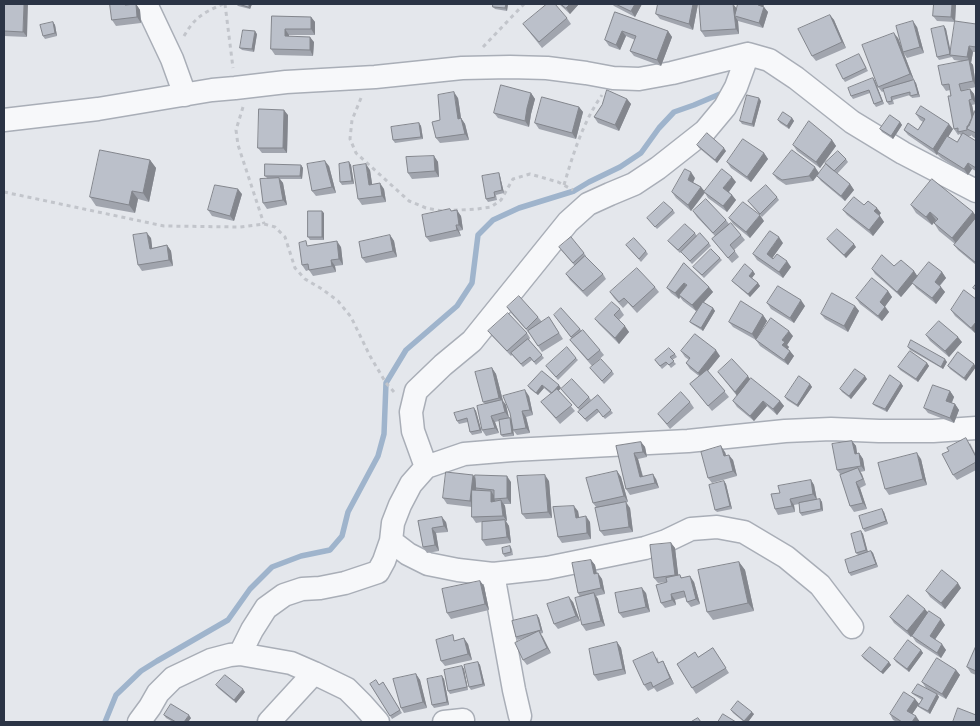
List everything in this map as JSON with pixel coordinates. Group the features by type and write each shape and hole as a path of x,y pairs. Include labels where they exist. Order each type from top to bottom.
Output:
{"street":[{"path":"146,4 172,59 185,94"},
{"path":"426,467 412,431 411,412 416,391 472,341 568,222 588,204 634,184 658,168 705,131 725,107 736,87 748,54"},
{"path":"4,120 98,109 185,94 241,87 286,82 375,77 462,68 547,68 613,78 639,79 672,74 748,54 769,60 796,78 852,122 903,153 976,191"},
{"path":"240,654 266,608 284,595 302,589 345,583 378,572 391,541 393,523 411,484 426,467 464,454 688,441 785,431 831,429 933,431 976,428"},
{"path":"391,541 408,554 428,564 493,574 546,568 645,548 666,541 691,529 717,527 744,532 786,557 820,585 852,627"},
{"path":"493,574 520,716"},
{"path":"139,722 150,708 158,693 173,678 211,660 240,654 291,663 314,672 347,689 378,722"},
{"path":"269,722 314,672"},
{"path":"444,722 463,720 462,722"}],"path":[{"path":"172,59 196,19 209,10 224,4 241,87 242,113 236,130 238,145 264,224"},
{"path":"462,68 524,4"},
{"path":"375,77 361,96 352,120 350,139 356,153 410,201 426,208 442,210 491,207 501,200 513,179 530,174 564,185 574,191 588,204"},
{"path":"564,185 573,153 596,104 613,78"},
{"path":"4,192 164,226 240,227 264,224 275,227 286,237 295,268 305,279 338,301 351,317 386,383 411,412"}],"building":[{"path":"4,4 24,4 23,32 4,31"},
{"path":"110,4 136,4 137,17 112,20"},
{"path":"493,4 506,4 505,8 493,7"},
{"path":"547,4 555,4 567,18 539,42 523,24"},
{"path":"561,4 570,4 566,8"},
{"path":"616,4 635,4 631,11"},
{"path":"658,4 693,4 689,24 656,14"},
{"path":"733,4 736,29 701,31 699,5"},
{"path":"738,4 758,4 764,7 759,23 735,16"},
{"path":"934,4 952,4 951,17 933,16"},
{"path":"615,12 668,31 657,60 630,51 636,36 622,31 616,45 605,40"},
{"path":"830,15 842,42 812,56 798,29"},
{"path":"272,16 311,17 311,29 285,29 285,36 310,37 310,50 271,49"},
{"path":"913,21 920,47 903,52 896,26"},
{"path":"955,21 976,24 976,47 969,46 967,57 950,55"},
{"path":"53,22 55,33 43,36 40,25"},
{"path":"944,26 950,54 937,57 931,29"},
{"path":"243,30 255,31 252,49 240,48"},
{"path":"894,33 910,74 878,87 862,45"},
{"path":"859,54 866,68 843,79 836,65"},
{"path":"969,60 973,81 959,84 961,91 970,89 972,99 969,100 972,118 969,126 967,126 967,130 958,132 958,128 954,129 948,96 951,96 949,84 942,85 938,66"},
{"path":"873,78 882,101 874,104 869,90 851,96 848,88"},
{"path":"914,80 918,94 910,96 910,92 891,97 892,101 887,102 883,89"},
{"path":"501,85 531,93 525,121 494,113"},
{"path":"607,90 627,99 615,125 594,117 602,105"},
{"path":"454,92 458,119 461,118 465,134 436,138 432,122 440,120 438,95"},
{"path":"747,95 759,98 752,124 740,121"},
{"path":"542,97 579,107 572,133 535,123"},
{"path":"921,106 949,124 933,149 904,130 908,123 918,130 925,119 916,114"},
{"path":"259,109 284,110 283,148 258,148"},
{"path":"976,109 976,133 967,129"},
{"path":"783,112 792,118 787,126 778,120"},
{"path":"890,115 900,122 891,136 880,129"},
{"path":"809,121 832,140 816,162 793,145"},
{"path":"419,123 421,137 393,140 391,127"},
{"path":"707,133 724,148 715,160 697,145"},
{"path":"963,133 976,141 976,168 968,163 964,169 937,152 947,136 957,142"},
{"path":"743,139 764,153 747,177 727,162"},
{"path":"100,150 150,160 143,193 132,191 129,205 90,197"},
{"path":"792,150 815,167 809,176 782,180 773,174"},
{"path":"838,151 846,159 834,171 825,163"},
{"path":"434,156 435,171 408,173 406,157"},
{"path":"325,161 332,187 312,191 307,164"},
{"path":"349,162 352,181 340,182 339,164"},
{"path":"265,164 301,165 300,176 265,176"},
{"path":"366,164 369,185 380,183 382,196 358,199 353,166"},
{"path":"826,164 850,184 841,196 817,176"},
{"path":"685,169 691,172 688,180 701,187 688,205 672,192"},
{"path":"722,169 732,177 723,188 732,195 723,206 704,192"},
{"path":"499,173 502,190 494,192 495,197 486,199 482,176"},
{"path":"279,178 283,200 263,203 260,179"},
{"path":"932,179 973,212 952,238 934,223 938,219 930,212 926,217 911,205"},
{"path":"215,185 238,189 230,216 208,210"},
{"path":"766,185 777,197 760,214 748,201"},
{"path":"854,197 864,205 868,201 877,208 874,211 880,216 869,230 843,210"},
{"path":"706,199 726,220 713,233 693,211"},
{"path":"664,202 673,210 655,227 647,218"},
{"path":"743,202 760,215 746,232 729,218"},
{"path":"450,209 451,211 457,210 459,225 456,225 457,230 426,237 422,215"},
{"path":"308,211 322,211 322,237 308,237"},
{"path":"976,220 976,263 954,245"},
{"path":"731,223 741,235 730,245 735,251 728,258 712,239"},
{"path":"685,224 695,233 678,250 668,241"},
{"path":"837,229 854,244 844,255 827,239"},
{"path":"770,231 779,237 767,254 773,259 777,254 787,261 779,272 753,254"},
{"path":"147,233 150,249 167,245 169,260 138,265 133,235"},
{"path":"700,233 709,243 690,261 681,252"},
{"path":"390,235 393,251 362,258 359,242"},
{"path":"571,237 584,253 573,263 559,247"},
{"path":"634,238 646,251 639,259 626,245"},
{"path":"306,241 307,246 337,241 339,259 331,260 332,266 309,270 308,264 302,265 299,243"},
{"path":"711,249 720,258 702,275 693,267"},
{"path":"882,255 894,266 901,260 914,271 897,292 872,269"},
{"path":"585,256 603,274 583,291 566,274"},
{"path":"929,262 942,272 935,282 941,287 932,298 912,283"},
{"path":"684,263 709,287 692,305 679,295 687,285 684,283 675,293 667,288"},
{"path":"745,264 753,271 749,276 758,283 748,294 732,281"},
{"path":"637,268 655,287 633,307 624,298 619,302 610,292"},
{"path":"872,278 888,291 880,302 885,307 878,316 856,298"},
{"path":"778,286 801,300 790,318 767,303"},
{"path":"964,290 976,299 976,322 971,328 951,310"},
{"path":"832,293 855,306 844,326 821,314"},
{"path":"519,296 538,317 526,329 507,307"},
{"path":"741,301 763,315 752,334 729,322"},
{"path":"612,302 620,309 614,315 625,326 615,338 595,319"},
{"path":"703,302 713,308 701,328 690,322"},
{"path":"561,308 580,329 571,337 554,315"},
{"path":"508,313 527,333 507,351 488,331"},
{"path":"549,317 559,333 538,346 528,331"},
{"path":"771,318 789,331 782,340 785,342 782,345 790,351 784,360 756,340"},
{"path":"939,321 958,337 945,351 926,335"},
{"path":"583,330 600,350 588,360 570,340"},
{"path":"695,334 716,350 698,373 686,363 690,358 681,351"},
{"path":"528,339 542,355 534,362 530,357 521,364 511,353"},
{"path":"911,340 945,359 941,367 908,347"},
{"path":"567,347 576,358 556,377 546,366"},
{"path":"669,348 675,354 670,357 674,361 669,365 666,362 660,366 655,360"},
{"path":"910,351 927,363 916,379 898,367"},
{"path":"958,352 974,364 964,378 948,366"},
{"path":"601,359 612,371 602,381 590,368"},
{"path":"732,359 748,376 735,392 718,372"},
{"path":"492,368 499,398 483,402 475,372"},
{"path":"855,369 865,376 849,396 840,389"},
{"path":"707,370 725,391 708,406 690,384"},
{"path":"542,371 559,385 552,393 542,385 536,393 528,386"},
{"path":"890,375 901,383 885,409 873,404"},
{"path":"799,376 810,384 797,405 785,397"},
{"path":"751,378 780,401 773,409 763,401 750,416 733,401"},
{"path":"572,379 589,397 578,408 561,389"},
{"path":"933,385 950,391 946,401 955,404 950,418 924,408"},
{"path":"557,389 572,405 556,418 541,402"},
{"path":"525,390 530,410 522,411 526,428 513,430 510,413 503,396"},
{"path":"681,392 690,402 667,424 658,414"},
{"path":"598,395 611,410 603,417 597,409 585,419 578,412"},
{"path":"502,400 505,412 491,416 495,428 482,430 477,406"},
{"path":"474,408 480,430 470,432 467,418 457,421 454,413"},
{"path":"510,418 512,433 501,435 499,420"},
{"path":"966,438 976,457 976,462 953,475 942,454 949,451 947,448"},
{"path":"852,441 855,454 859,453 861,466 837,470 832,444"},
{"path":"641,442 643,452 634,453 640,477 653,474 655,483 626,489 616,446"},
{"path":"721,446 724,456 729,455 733,471 708,478 701,452"},
{"path":"917,453 923,479 885,489 878,463"},
{"path":"858,468 863,479 856,482 863,503 850,506 840,475"},
{"path":"617,471 624,496 593,503 586,478"},
{"path":"446,472 473,475 470,501 443,498"},
{"path":"475,475 507,476 507,498 494,499 494,490 476,488"},
{"path":"545,475 548,512 522,514 517,476"},
{"path":"811,480 813,494 790,499 792,506 775,509 771,494 780,493 778,486"},
{"path":"724,481 730,506 715,510 709,485"},
{"path":"472,490 491,491 491,502 501,500 503,516 472,517"},
{"path":"820,499 821,509 800,513 799,503"},
{"path":"626,502 629,527 600,531 595,508"},
{"path":"574,506 576,518 586,516 587,533 558,537 553,507"},
{"path":"882,509 886,521 863,529 859,516"},
{"path":"442,517 444,526 432,528 435,545 423,547 418,521"},
{"path":"505,520 507,537 482,540 482,522"},
{"path":"861,531 866,550 856,553 851,534"},
{"path":"671,543 675,575 654,578 650,545"},
{"path":"510,546 511,552 503,554 502,548"},
{"path":"871,551 876,564 849,573 845,560"},
{"path":"591,560 594,574 598,573 601,588 578,593 572,563"},
{"path":"739,562 748,603 707,612 698,570"},
{"path":"942,570 958,583 941,603 926,591"},
{"path":"680,575 681,578 690,576 696,599 687,602 684,591 671,594 672,600 661,603 656,585 667,582 666,578"},
{"path":"480,581 485,604 447,613 442,589"},
{"path":"642,588 646,607 619,613 615,593"},
{"path":"594,593 601,621 582,625 575,598"},
{"path":"908,595 925,609 907,631 890,617"},
{"path":"569,597 576,616 554,624 547,604"},
{"path":"929,611 941,619 930,636 942,644 937,653 912,636"},
{"path":"537,615 541,630 516,637 512,621"},
{"path":"539,631 547,648 523,660 515,643"},
{"path":"453,635 454,641 464,638 468,654 441,661 436,640"},
{"path":"908,640 921,650 907,669 894,659"},
{"path":"617,642 623,669 594,675 589,649"},
{"path":"976,646 976,671 967,667"},
{"path":"870,647 889,662 881,672 862,656"},
{"path":"713,648 726,668 692,688 677,664 695,652 698,657"},
{"path":"653,652 658,663 663,661 670,678 653,687 651,682 644,685 633,661"},
{"path":"937,658 956,670 942,694 922,682"},
{"path":"478,662 483,684 469,687 464,665"},
{"path":"462,666 467,687 448,691 444,670"},
{"path":"416,674 423,702 401,708 393,679"},
{"path":"225,675 243,689 234,700 216,685"},
{"path":"442,676 447,702 432,705 427,679"},
{"path":"376,680 379,685 383,682 400,710 390,716 370,684"},
{"path":"918,684 937,694 928,711 918,706 923,698 912,693"},
{"path":"904,692 915,699 907,711 916,716 912,722 902,722 890,714"},
{"path":"738,701 752,712 744,721 731,710"},
{"path":"171,704 189,715 184,722 176,722 164,715"},
{"path":"958,708 976,715 976,722 953,722"},
{"path":"723,714 736,722 718,722"},
{"path":"698,718 701,722 691,722"}],"waterway":[{"path":"105,722 116,695 141,671 228,620 250,589 272,567 301,556 330,550 342,536 348,512 378,456 384,434 386,383 406,350 457,306 472,283 478,235 493,220 519,208 574,191 620,167 641,153 659,128 674,112 720,94"}]}
